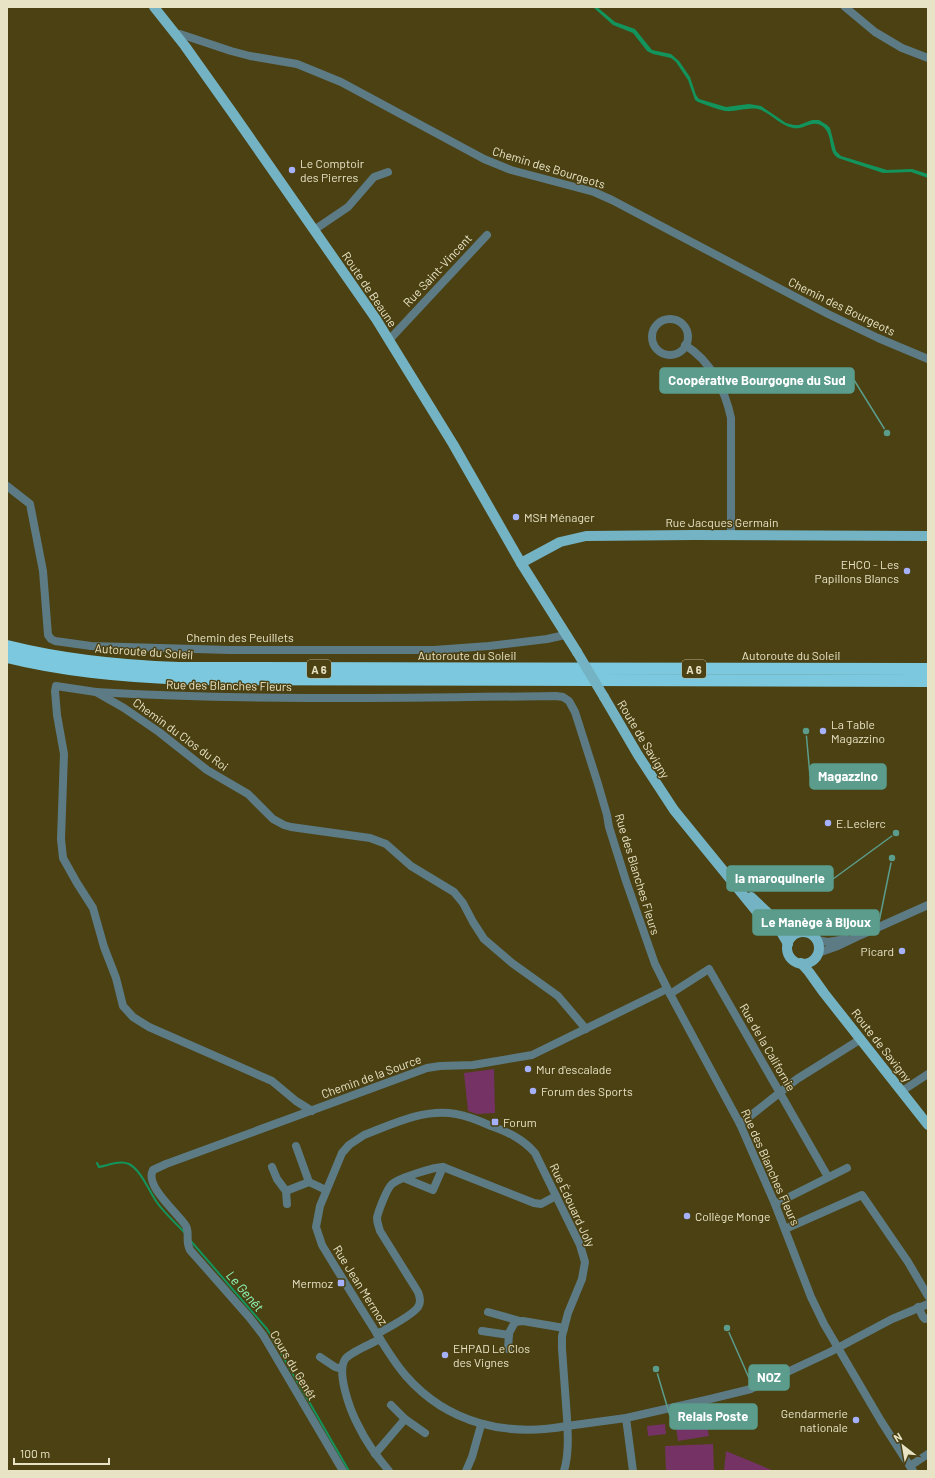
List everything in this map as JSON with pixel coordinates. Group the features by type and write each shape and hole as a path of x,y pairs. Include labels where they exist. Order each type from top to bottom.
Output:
{"highway":[{"name":"Autoroute du Soleil","path":"7,646 86,661 135,666 179,668 928,669"},
{"name":"Autoroute du Soleil","path":"7,657 86,672 188,679 928,681"}],"main road":[{"name":"Route de Beaune","path":"154,7 175,34 314,230 389,340 461,457 521,563 544,600"},
{"name":"Rue Jacques Germain","path":"521,563 560,542 578,537 603,535 928,536"},
{"name":"Route de Savigny","path":"544,600 668,801 738,890 765,919 781,932 788,944"},
{"name":"Route de Savigny","path":"765,919 797,933"},
{"path":"816,956 807,963 801,963 794,960 788,953 788,944 792,937 797,933 809,933 817,940 819,948 816,956 816,981"},
{"name":"Route de Savigny","path":"801,963 928,1125"}],"street":[{"path":"845,7 875,32 902,48 928,58"},
{"name":"Chemin des Bourgeots","path":"175,34 180,34 230,51 297,64 319,72 341,82 484,159 511,170 594,192 612,200 828,314 878,338 928,359"},
{"path":"314,230 348,207 374,177 388,172"},
{"name":"Rue Saint-Vincent","path":"389,340 487,235"},
{"path":"671,320 680,322 687,333 686,345 676,354 668,355 660,352 652,342 654,329 663,321 671,320"},
{"path":"686,345 707,364 722,389 728,403 731,418 730,535"},
{"name":"Chemin des Peuillets","path":"7,486 30,504 43,571 48,635 55,641 79,646 97,647 229,650 400,650 454,648 547,639 565,635"},
{"name":"Chemin du Clos du Roi","path":"312,1111 296,1101 272,1081 148,1027 133,1017 123,1006 116,978 104,947 93,908 77,883 64,858 61,839 64,754 57,715 56,686 96,692 146,723 207,770 248,794 269,816 279,823 291,827 370,838 386,844 411,866 454,892 463,903 484,939 512,963 558,996 586,1029"},
{"name":"Rue des Blanches Fleurs","path":"96,692 163,696 274,699 556,696 563,697 569,701 575,712 598,784 609,827 650,952 669,991 740,1124 775,1204 817,1311 911,1469"},
{"path":"816,956 847,943 928,904"},
{"path":"817,940 828,942 861,935"},
{"name":"Rue de la Californie","path":"669,991 709,969 828,1177"},
{"name":"Chemin de la Source","path":"152,1173 156,1168 166,1164 427,1068 440,1066 453,1069 527,1057 669,991"},
{"path":"740,1124 797,1079 861,1039"},
{"path":"902,1091 928,1074"},
{"name":"Rue Jean Mermoz","path":"456,1110 420,1115 356,1139 342,1153 326,1190 317,1216 316,1226 322,1245 399,1368 415,1386 425,1394 451,1412 481,1425 520,1430 567,1426 626,1418 710,1400 752,1389 838,1348 866,1332 918,1307 928,1304"},
{"name":"Rue Édouard Joly","path":"456,1110 518,1137 525,1142 535,1153 580,1245 585,1262 582,1279 564,1328 562,1349 568,1446 564,1471"},
{"path":"296,1146 309,1182 326,1190"},
{"path":"272,1167 277,1180 286,1191 287,1204"},
{"path":"404,1178 433,1190 443,1167"},
{"path":"389,1471 375,1454 358,1425 342,1379 344,1362 350,1355 415,1311 419,1304 420,1299 418,1292 380,1231 378,1224 378,1215 388,1189 392,1184 404,1178 443,1167 534,1203 540,1204 556,1196"},
{"path":"775,1204 847,1168"},
{"name":"Cours du Genêt","path":"152,1173 151,1178 154,1186 185,1226 188,1237 187,1243 190,1250 263,1335 343,1471"},
{"path":"286,1191 309,1182"},
{"path":"785,1229 862,1195 908,1262 928,1296"},
{"path":"918,1307 923,1317 926,1319 928,1318"},
{"path":"488,1312 520,1321 564,1328"},
{"path":"508,1349 509,1336 515,1322 520,1321"},
{"path":"482,1331 509,1336"},
{"path":"320,1357 335,1367 342,1369"},
{"path":"391,1405 405,1419 425,1433"},
{"path":"626,1418 633,1471"},
{"path":"375,1454 405,1419"},
{"path":"466,1471 472,1457 481,1425"},
{"path":"911,1469 928,1454"}],"shaded area":[{"path":"593,7 597,7 615,22 635,29 652,50 671,54 679,61 690,77 696,95 699,99 726,107 749,104 761,106 786,123 794,125 799,125 812,120 819,120 830,128 836,151 841,156 887,170 912,169 928,174 928,178 911,172 883,173 838,158 833,151 826,129 818,124 811,124 801,128 793,128 783,124 767,113 758,109 725,111 698,102 695,100 688,80 676,62 671,58 647,51 633,33 613,25"},
{"path":"494,1069 495,1113 477,1114 468,1111 464,1073"},
{"path":"706,1422 709,1436 678,1441 676,1427"},
{"path":"665,1424 666,1434 648,1436 647,1426"},
{"path":"713,1444 714,1471 666,1471 665,1446"},
{"path":"726,1451 774,1471 724,1471"}],"waterway":[{"name":"Le Genêt","path":"97,1163 99,1167 122,1162 133,1167 141,1176 153,1197 166,1214 185,1233"},
{"name":"Le Genêt","path":"190,1240 267,1329 349,1471"}],"place":[{"name":"Le Comptoir des Pierres","path":"292,170"},
{"name":"Coopérative Bourgogne du Sud","path":"887,433"},
{"name":"MSH Ménager","path":"516,517"},
{"name":"EHCO - Les Papillons Blancs","path":"907,571"},
{"name":"Magazzino","path":"806,731"},
{"name":"La Table Magazzino","path":"823,731"},
{"name":"E.Leclerc","path":"828,823"},
{"name":"la maroquinerie","path":"896,833"},
{"name":"Le Manège à Bijoux","path":"892,858"},
{"name":"Picard","path":"902,951"},
{"name":"Mur d'escalade","path":"528,1069"},
{"name":"Forum des Sports","path":"533,1091"},
{"name":"Forum","path":"495,1122"},
{"name":"Collège Monge","path":"687,1216"},
{"name":"Mermoz","path":"341,1283"},
{"name":"NOZ","path":"727,1328"},
{"name":"EHPAD Le Clos des Vignes","path":"445,1355"},
{"name":"Relais Poste","path":"656,1369"},
{"name":"Gendarmerie nationale","path":"856,1420"}]}
